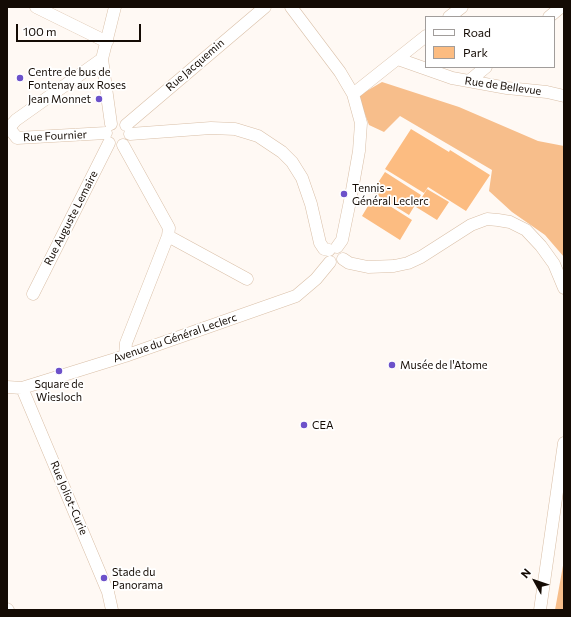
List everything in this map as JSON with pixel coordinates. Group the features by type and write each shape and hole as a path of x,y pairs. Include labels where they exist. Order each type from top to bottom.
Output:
{"street":[{"path":"36,7 107,42"},
{"path":"116,7 102,59 109,133 116,146 123,145 128,140 128,129"},
{"name":"Rue Jacquemin","path":"128,129 265,7"},
{"name":"Avenue du Général Leclerc","path":"7,386 22,388 125,356 296,296 316,279 342,240 362,135 361,122 353,94 340,72 291,7"},
{"path":"450,16 462,7"},
{"path":"550,16 561,7"},
{"path":"353,94 425,37"},
{"path":"8,129 16,120 102,59"},
{"name":"Rue de Bellevue","path":"398,59 452,78 564,96"},
{"path":"469,81 485,68"},
{"path":"109,133 120,122 128,129 235,129 258,136 282,152 292,162 302,178 311,204 320,243 324,249 332,253 343,252 343,259 350,263 368,267 394,266 408,263 421,257 471,225 487,219 498,220 510,222 526,230 541,246 554,264 564,288"},
{"name":"Rue Fournier","path":"8,129 17,138 109,133"},
{"name":"Rue Auguste Lemaire","path":"33,294 109,133"},
{"path":"123,145 169,228 168,236 126,343 125,356"},
{"path":"168,236 247,279"},
{"name":"Rue Joliot-Curie","path":"22,388 108,592 112,610"},
{"path":"540,610 564,443"}],"green space":[{"path":"411,129 449,152 450,150 490,175 466,211 428,187 424,193 385,169"},
{"path":"385,172 421,195 409,215 372,192"},
{"path":"427,189 449,202 437,220 416,207"},
{"path":"374,196 412,220 400,240 362,216"}],"shaded area":[{"path":"382,82 459,107 538,141 564,146 564,257 545,235 512,212 489,191 492,170 400,116 384,132 369,125 358,96"},
{"path":"564,560 564,610 555,610"}],"place":[{"name":"Centre de bus de Fontenay aux Roses","path":"20,78"},
{"name":"Jean Monnet","path":"99,99"},
{"name":"Tennis - Général Leclerc","path":"344,194"},
{"name":"Musée de l'Atome","path":"392,365"},
{"name":"Square de Wiesloch","path":"59,371"},
{"name":"CEA","path":"304,425"},
{"name":"Stade du Panorama","path":"104,578"}]}
